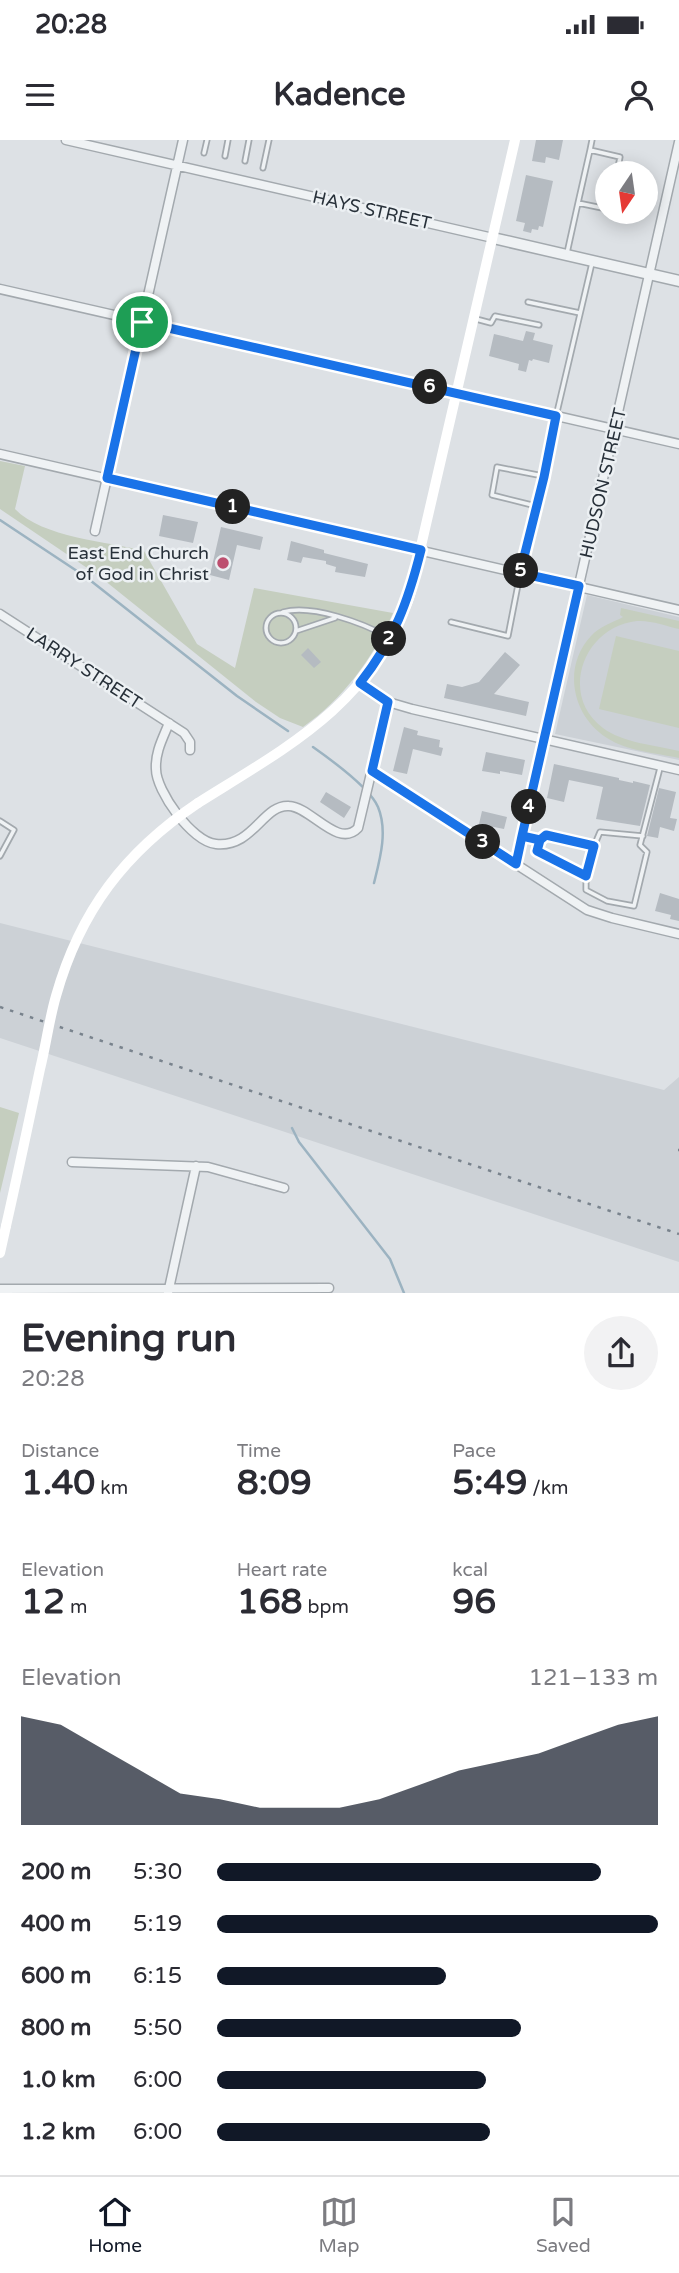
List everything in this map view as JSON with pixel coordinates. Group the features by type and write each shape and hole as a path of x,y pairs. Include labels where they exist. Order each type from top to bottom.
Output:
{"main road":[{"path":"0,1253 56,996 76,940 102,893 135,854 171,821 305,734 339,707 373,668 408,600 515,140"}],"street":[{"name":"HAYS STREET","path":"66,140 679,281"},
{"path":"95,531 183,140"},
{"name":"HUDSON STREET","path":"516,864 679,142"},
{"path":"0,289 679,444"},
{"path":"0,454 679,610"},
{"name":"LARRY STREET","path":"0,614 184,733 190,743 190,750"},
{"path":"360,683 388,702 679,770"},
{"path":"169,723 157,753 156,775 184,824 197,837 219,844 240,840 254,830 274,808 283,805 300,808 338,833 351,834 358,828 388,702"},
{"path":"372,771 594,913 679,934"},
{"path":"72,1162 217,1168 284,1188"},
{"path":"168,1290 196,1166"},
{"path":"0,1289 329,1288"}],"lane":[{"path":"204,153 207,140"},
{"path":"225,156 228,140"},
{"path":"245,161 249,140"},
{"path":"262,168 269,140"},
{"path":"566,255 592,140"},
{"path":"590,150 620,157 619,161"},
{"path":"578,203 595,207"},
{"path":"451,622 508,636 592,261"},
{"path":"528,302 580,313"},
{"path":"474,319 491,323 495,316 539,325"},
{"path":"536,506 492,495 497,467 544,477"},
{"path":"337,617 296,631 291,640 281,643 276,643 266,632 267,622 273,614 295,609 337,617 373,628 390,638"},
{"path":"283,612 292,617 296,631"},
{"path":"643,836 600,832 586,876 586,890 607,901 634,906 647,852 640,845 643,836 661,766"},
{"path":"0,821 14,830 0,856"},
{"path":"586,876 537,851 540,840 546,835 594,846"},
{"path":"522,836 540,840"}],"shaded area":[{"path":"587,595 679,617 679,760 555,734"},
{"path":"0,923 664,1090 679,1077 679,1262 0,1038"}],"green space":[{"path":"0,461 25,466 15,509 27,519 76,537 144,551 197,644 235,668 254,588 393,613 356,676 331,704 303,727 280,718 256,702 99,576 0,509"},
{"path":"621,608 679,621 679,629 637,621 618,626 603,635 591,648 583,664 580,681 582,698 589,714 611,733 679,751 679,758 633,749 607,738 595,729 579,704 574,676 582,648 598,630 623,617 620,615"},
{"path":"616,636 679,651 679,728 599,709"},
{"path":"0,1107 19,1113 0,1193"}],"building":[{"path":"536,140 563,140 559,160 546,157 545,163 532,161"},
{"path":"526,175 553,181 543,227 532,229 531,233 523,231 525,223 516,221"},
{"path":"526,331 535,333 533,340 553,345 549,363 529,360 526,372 518,370 519,364 489,356 494,334 523,341"},
{"path":"163,515 198,522 193,543 159,536"},
{"name":"East End Church of God in Christ","path":"221,527 263,537 260,550 237,545 229,580 210,575"},
{"path":"291,541 368,564 365,577 335,572 336,567 326,564 326,561 303,557 301,563 287,560"},
{"path":"308,648 321,662 314,668 301,655"},
{"path":"505,652 520,665 494,694 529,702 526,716 444,698 447,684 462,687 479,682"},
{"path":"404,727 418,731 417,735 440,740 439,747 443,748 441,756 413,749 407,774 393,771"},
{"path":"486,752 525,760 522,775 482,771"},
{"path":"554,764 650,785 640,826 596,819 603,787 569,780 564,802 547,798"},
{"path":"659,788 676,792 670,818 677,819 674,831 660,827 658,838 647,836"},
{"path":"326,792 351,807 344,818 320,802"},
{"path":"482,811 507,817 504,829 479,824"},
{"path":"660,893 679,899 679,921 670,919 671,915 655,911"}],"waterway":[{"path":"0,520 86,577 237,696 288,731"},
{"path":"313,747 367,791 378,807 383,835 374,883"},
{"path":"292,1128 299,1142 390,1259 404,1293"}],"railway":[{"path":"0,1007 679,1234"}],"place":[{"name":"East End Church of God in Christ","path":"223,563"}],"route":[{"path":"142,322 107,478 421,550 408,600 385,648 360,683 388,702 372,771 516,864 522,836 540,840 537,851 586,876 594,846 546,835 540,840 535,839 522,836 579,586 520,573 556,416 142,322"}]}
